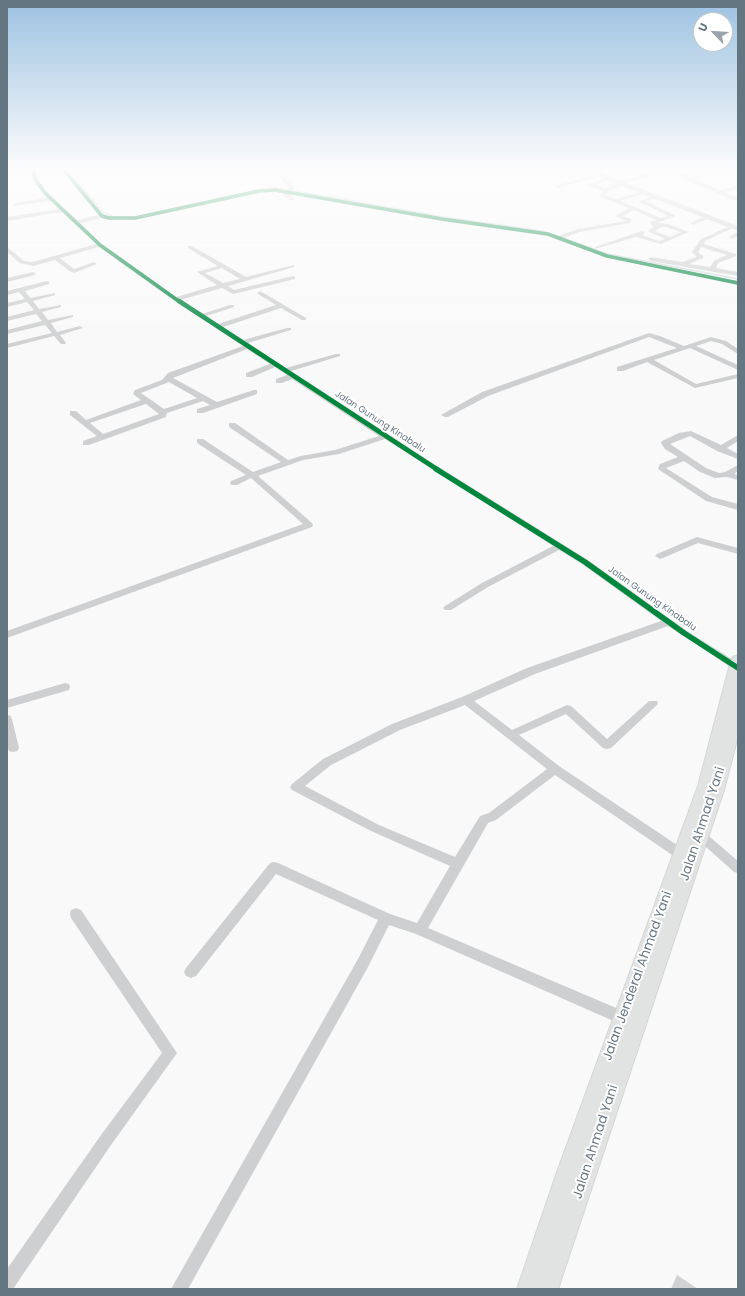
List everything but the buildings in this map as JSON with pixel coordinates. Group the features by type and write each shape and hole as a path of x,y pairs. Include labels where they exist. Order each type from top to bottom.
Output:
{"main road":[{"name":"Jalan Jenderal Ahmad Yani","path":"529,1289 576,1176 623,1018 706,786 737,665"},
{"name":"Jalan Ahmad Yani","path":"546,1289 576,1176 716,790 730,738 738,698"}],"street":[{"name":"Jalan Gunung Kinabalu","path":"84,230 100,245 216,327 432,466 560,546 669,622 737,665"},
{"path":"523,230 561,237 621,255 738,274"},
{"path":"561,237 581,230"},
{"path":"637,235 659,243 686,232 682,230"},
{"path":"698,240 727,230"},
{"path":"597,248 650,231 671,239"},
{"path":"680,235 698,240 735,256"},
{"path":"561,237 608,256 738,283"},
{"path":"682,264 701,256 695,252 698,240"},
{"path":"8,250 25,263 37,263 100,245"},
{"path":"190,248 245,279"},
{"path":"77,252 83,256"},
{"path":"712,270 716,262 735,256"},
{"path":"56,258 72,270 95,265 88,260"},
{"path":"223,266 200,272 232,292 293,278"},
{"path":"175,299 292,266"},
{"path":"7,280 34,274"},
{"path":"7,293 47,283"},
{"path":"21,290 62,343"},
{"path":"260,293 304,319"},
{"path":"7,305 53,294"},
{"path":"7,318 59,306"},
{"path":"201,316 232,306"},
{"path":"216,327 281,306"},
{"path":"7,332 70,316"},
{"path":"7,346 80,328"},
{"path":"163,412 137,394 137,392 166,382 171,375 245,345 290,329"},
{"path":"445,415 485,394 649,335 686,347 738,368"},
{"path":"620,369 712,339 724,342 738,352"},
{"path":"285,371 338,355"},
{"path":"648,360 695,386 738,376"},
{"path":"249,375 275,365"},
{"path":"279,381 292,376"},
{"path":"168,378 216,405"},
{"path":"200,411 254,392"},
{"path":"86,443 161,416 163,412 203,398"},
{"path":"84,423 147,401"},
{"path":"73,413 102,437"},
{"path":"232,425 287,463"},
{"path":"738,457 691,433 682,435 666,443 668,447 684,458 703,470 718,476 728,474 738,467"},
{"path":"234,483 252,475 303,458 336,452 387,436"},
{"path":"720,449 738,437"},
{"path":"7,635 308,525 252,475 200,441"},
{"path":"684,458 663,466 662,469 709,499 738,507"},
{"path":"728,474 738,478"},
{"path":"660,556 697,540 738,551"},
{"path":"448,608 485,585 560,546"},
{"path":"458,864 375,828 296,787 314,771 360,744 396,727 466,700 531,671 669,622"},
{"path":"7,704 65,687"},
{"path":"466,700 555,769 682,855"},
{"path":"510,735 567,709 607,745 653,704"},
{"path":"7,719 13,748"},
{"path":"420,930 484,819 492,817 555,769"},
{"path":"700,836 738,868"},
{"path":"191,972 274,867 386,918 420,930 623,1018"},
{"path":"7,1283 106,1140 170,1053 76,914"},
{"path":"179,1289 359,970 386,918"}],"waterway":[{"path":"554,235 608,254 738,279"}],"cycle path":[{"path":"85,230 100,245 175,299 431,466 585,562 684,633 738,668"},
{"path":"523,230 548,234 607,256 738,283"}]}
